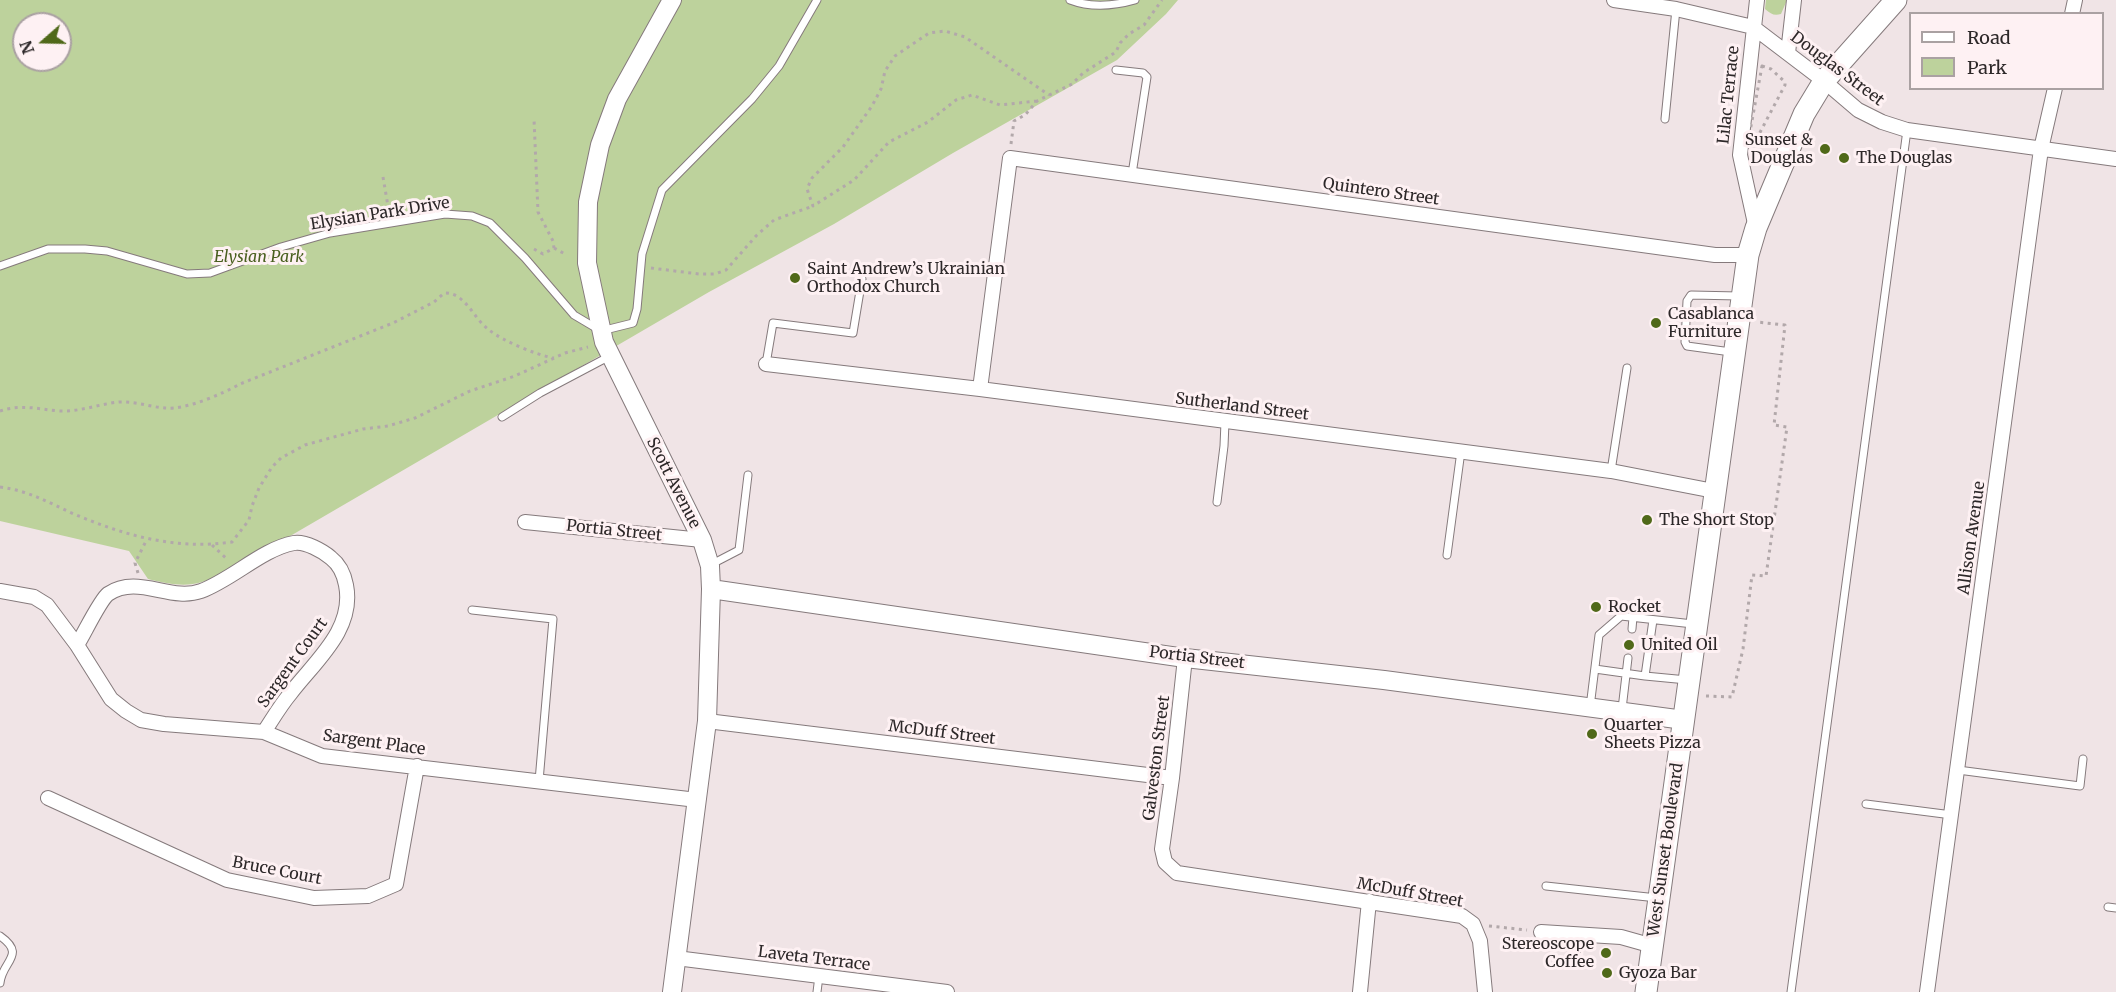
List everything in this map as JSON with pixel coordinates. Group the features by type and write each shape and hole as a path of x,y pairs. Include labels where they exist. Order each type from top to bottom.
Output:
{"main road":[{"name":"West Sunset Boulevard","path":"1646,992 1748,255 1756,228 1804,114 1824,81 1896,0"}],"street":[{"name":"Scott Avenue","path":"672,0 617,99 600,145 588,202 587,263 605,343 702,540 710,566 707,721 672,992"},
{"name":"Douglas Street","path":"1614,0 1676,9 1753,27 1858,110 1882,122 1906,130 2116,159"},
{"name":"Lilac Terrace","path":"1756,228 1740,155 1757,0"},
{"path":"1788,53 1794,0"},
{"name":"Allison Avenue","path":"1927,992 2041,149 2055,90"},
{"path":"980,389 1010,158"},
{"name":"Quintero Street","path":"1010,158 1715,255 1748,255"},
{"name":"Sutherland Street","path":"765,364 980,389 1611,471 1714,491"},
{"name":"Portia Street","path":"525,522 702,540"},
{"name":"Sargent Court","path":"77,645 106,595 122,587 142,586 176,594 198,592 218,584 279,547 298,542 327,555 339,564 345,580 349,598 347,615 332,643 289,695 264,732"},
{"name":"Portia Street","path":"711,589 1185,658 1396,682 1684,720"},
{"name":"Sargent Place","path":"0,591 34,597 47,605 59,618 111,699 141,720 264,732 322,756 697,800"},
{"name":"Galveston Street","path":"1165,862 1162,849 1185,658"},
{"name":"McDuff Street","path":"707,721 1172,778"},
{"name":"Bruce Court","path":"48,798 227,880 314,898 368,896 396,884 417,766"},
{"name":"McDuff Street","path":"1165,862 1177,873 1462,916 1473,924"},
{"path":"1360,992 1369,901"},
{"path":"1473,924 1480,941 1485,992"},
{"path":"1541,932 1622,937 1653,946"},
{"name":"Laveta Terrace","path":"676,958 947,992"}],"lane":[{"path":"502,417 540,393 633,323 637,309 642,254 662,190 752,99 779,66 817,0"},
{"path":"1070,0 1105,6 1135,0"},
{"path":"1665,118 1676,9"},
{"path":"1116,70 1143,73 1147,77 1132,174"},
{"path":"1791,992 1906,130"},
{"name":"Elysian Park Drive","path":"0,266 48,249 85,249 107,251 187,274 210,273 330,232 445,214 472,216 490,223 574,315 605,343"},
{"path":"765,364 773,323 853,333 862,279"},
{"path":"1734,353 1687,346 1685,342 1687,301 1691,296 1742,296"},
{"path":"1611,471 1626,368"},
{"path":"1217,502 1225,422"},
{"path":"1447,555 1461,451"},
{"path":"710,566 739,550 748,475"},
{"path":"472,610 553,619 539,781"},
{"path":"1590,707 1599,635 1621,616 1696,624"},
{"path":"1632,629 1633,617"},
{"path":"1645,676 1653,620"},
{"path":"1622,711 1628,658"},
{"path":"1595,669 1645,676 1687,688"},
{"path":"1958,770 2080,786 2083,759"},
{"path":"1866,804 1952,815"},
{"path":"1546,886 1659,898"},
{"path":"0,936 9,942 13,952 12,958 2,973 0,983"},
{"path":"817,992 819,976"}],"path":[{"path":"641,266 699,274 715,274 726,270 774,220 813,206 854,180 889,142 928,122 956,100 972,95 1000,105 1036,101 1072,84 1083,73 1116,52 1120,43 1144,25 1162,0"},
{"path":"813,206 807,189 812,178 843,147 858,128 881,89 885,71 895,56 929,33 945,31 965,37 1049,95"},
{"path":"1762,66 1771,69 1781,78 1787,84 1756,140 1753,141 1749,138 1762,66"},
{"path":"1781,78 1785,74"},
{"path":"1010,158 1014,121 1025,115 1036,101"},
{"path":"534,118 538,212 553,241 554,248"},
{"path":"383,177 392,223"},
{"path":"516,249 527,245 543,254 554,248"},
{"path":"554,248 566,254"},
{"path":"0,411 24,406 60,411 79,410 120,402 168,409 195,403 393,324 434,302 444,293 451,292 461,297 478,321 501,338 554,358"},
{"path":"1687,688 1732,697 1743,649 1752,575 1766,576 1787,427 1774,425 1785,325 1738,320"},
{"path":"0,487 31,493 76,515 147,539 212,545 232,542 249,520 259,488 280,458 328,437 388,426 415,418 470,391 515,376 554,358 605,343"},
{"path":"142,586 135,563 147,539"},
{"path":"212,545 232,563 244,568"},
{"name":"McDuff Street","path":"1473,924 1541,932"}],"green space":[{"name":"Elysian Park","path":"0,0 1178,0 1117,60 834,224 709,292 225,574 221,573 203,582 186,585 148,579 129,551 0,521"},
{"path":"1766,0 1787,0 1781,14 1776,15 1765,9"}],"place":[{"name":"Sunset & Douglas","path":"1825,149"},
{"name":"The Douglas","path":"1844,158"},
{"name":"Saint Andrew’s Ukrainian Orthodox Church","path":"795,278"},
{"name":"Casablanca Furniture","path":"1656,323"},
{"name":"The Short Stop","path":"1647,520"},
{"name":"Rocket","path":"1596,607"},
{"name":"United Oil","path":"1629,645"},
{"name":"Quarter Sheets Pizza","path":"1592,734"},
{"name":"Stereoscope Coffee","path":"1606,953"},
{"name":"Gyoza Bar","path":"1607,973"}]}
